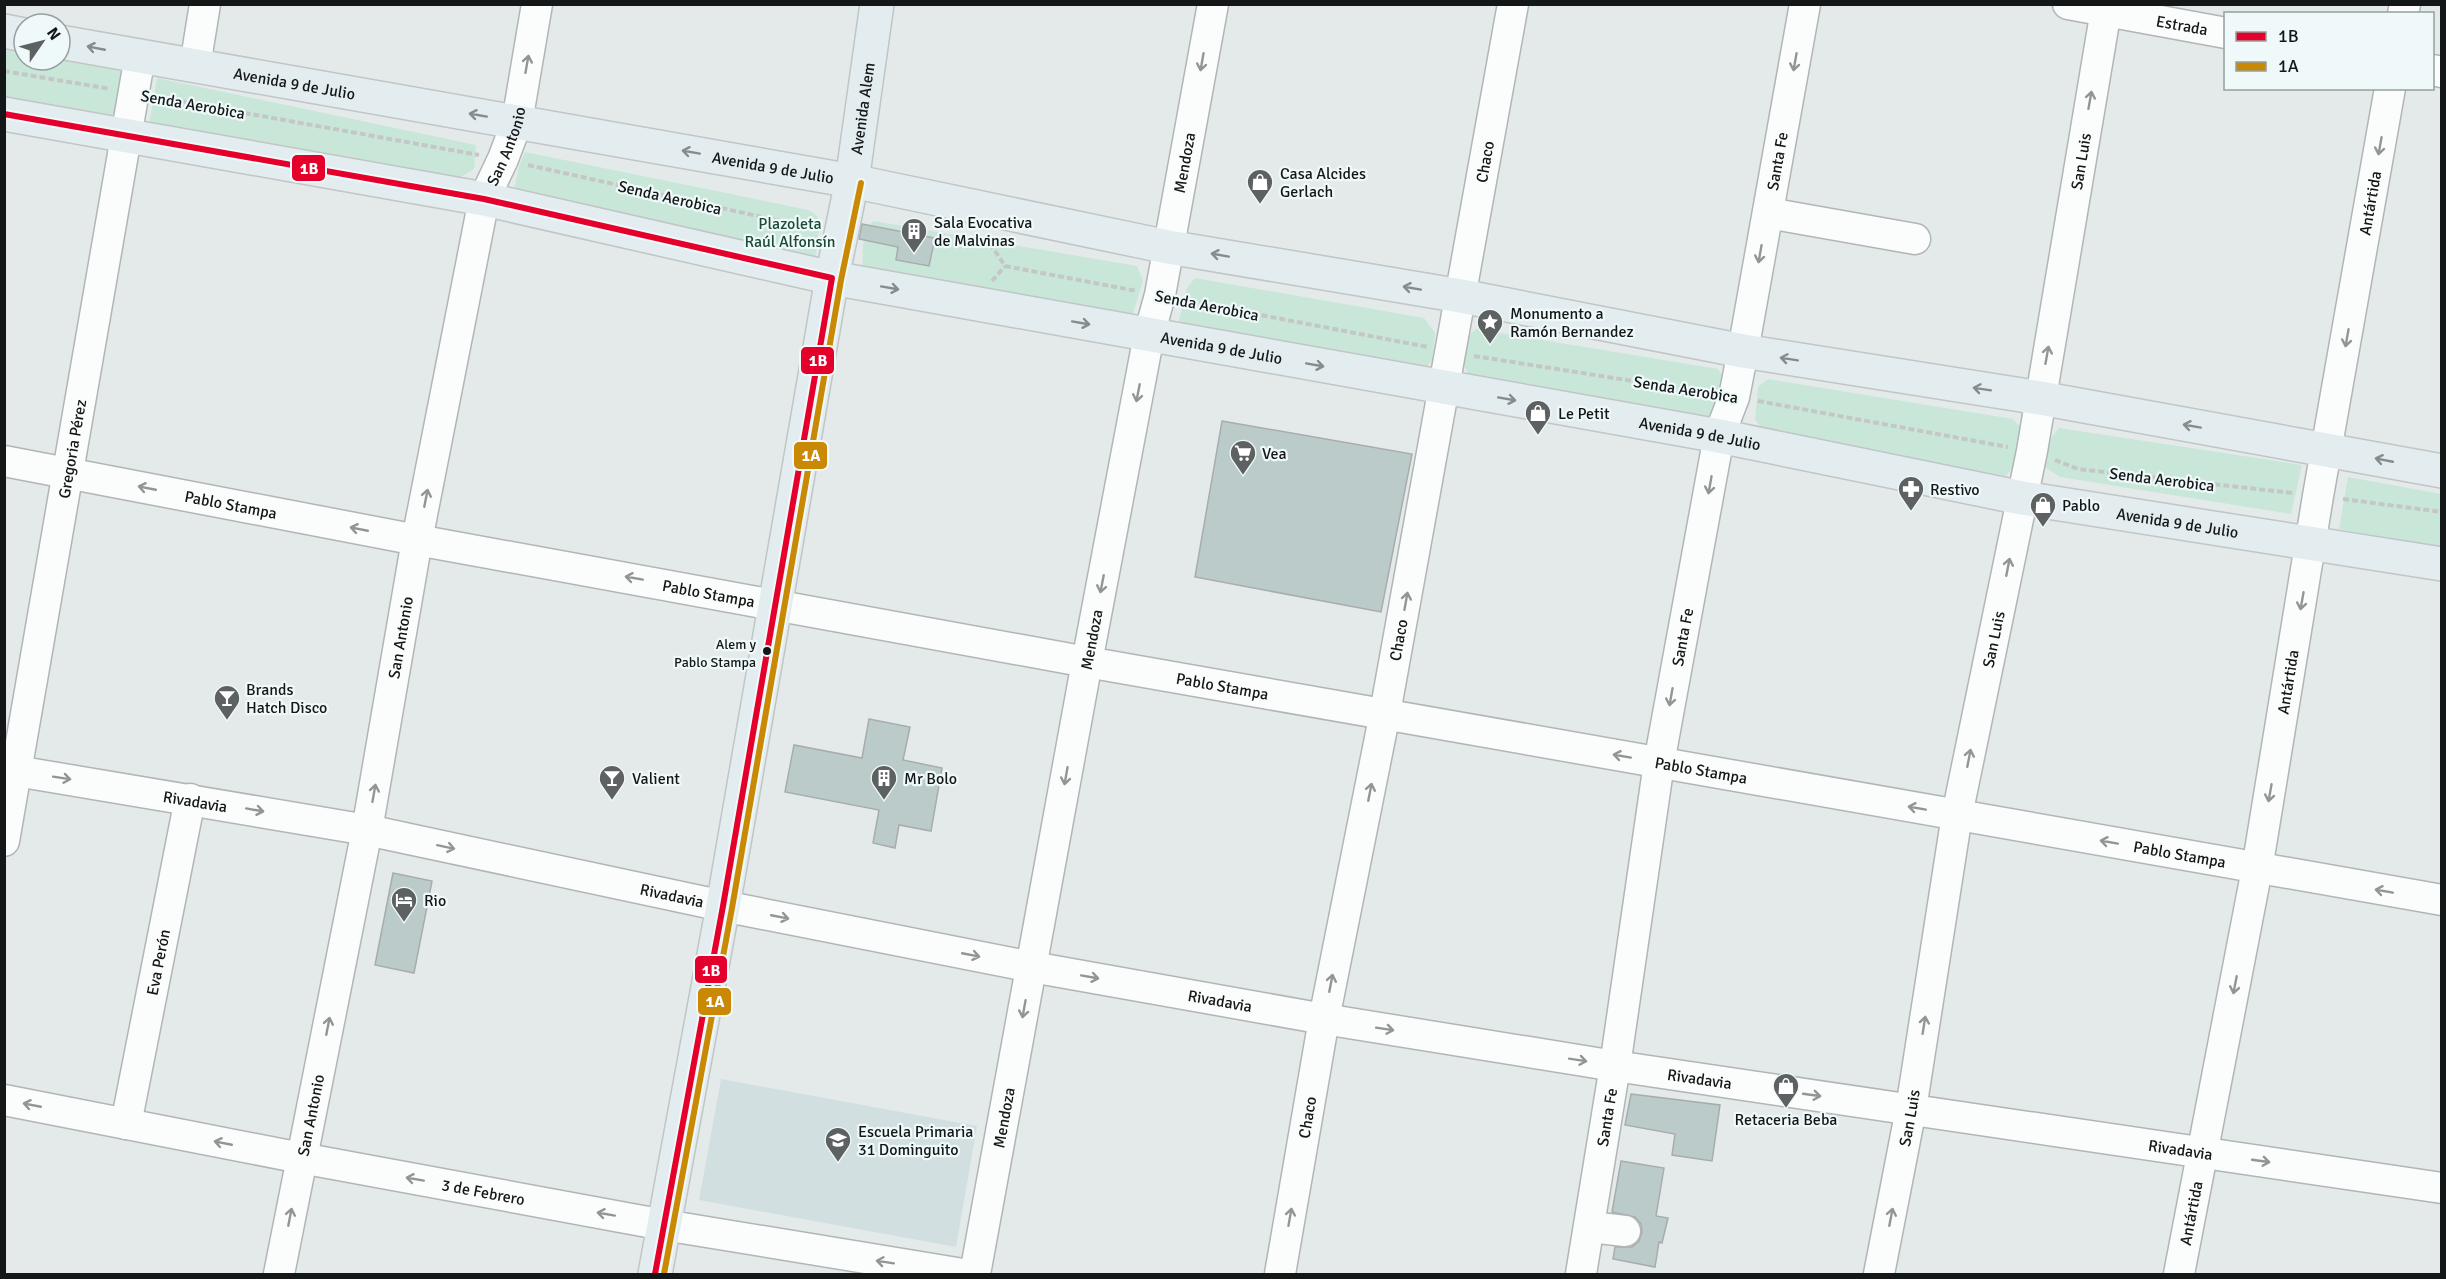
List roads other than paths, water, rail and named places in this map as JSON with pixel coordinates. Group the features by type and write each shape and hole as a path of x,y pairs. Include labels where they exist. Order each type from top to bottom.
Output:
{"main road":[{"name":"Avenida Alem","path":"655,1275 723,906 832,278 852,181 877,4"},
{"name":"Avenida 9 de Julio","path":"72,44 852,181 1168,247 1461,296 1743,351 2040,398 2442,471"},
{"name":"Avenida 9 de Julio","path":"4,114 484,199 832,278 1719,436 2022,498 2442,564"}],"street":[{"path":"195,66 205,4"},
{"name":"San Antonio","path":"279,1275 367,830 417,540 484,199 517,122 537,4"},
{"name":"Mendoza","path":"975,1275 1087,662 1149,335 1160,295 1213,4"},
{"name":"Chaco","path":"1280,1275 1324,1019 1385,713 1513,4"},
{"name":"Santa Fe","path":"1581,1275 1604,1223 1615,1066 1659,763 1719,436 1734,397 1743,351 1805,4"},
{"name":"Estrada","path":"2068,4 2106,8 2224,33"},
{"name":"San Luis","path":"1880,1275 1911,1109 1957,815 2032,451 2106,8"},
{"name":"Gregoria Pérez","path":"4,841 11,770 67,473 140,57"},
{"name":"Antártida","path":"2179,1275 2257,868 2318,496 2390,90"},
{"path":"1768,213 1915,239"},
{"name":"Pablo Stampa","path":"4,461 417,540 774,603 1087,662 2442,900"},
{"name":"Rivadavia","path":"11,770 367,830 723,906 1032,967 1324,1019 1615,1066 2442,1188"},
{"name":"Eva Perón","path":"126,1124 190,799"},
{"name":"3 de Febrero","path":"4,1100 664,1225 963,1275"}],"place":[{"name":"Casa Alcides Gerlach","path":"1260,205"},
{"name":"Sala Evocativa de Malvinas","path":"914,254"},
{"name":"Monumento a Ramón Bernandez","path":"1490,345"},
{"name":"Le Petit","path":"1538,436"},
{"name":"Vea","path":"1243,476"},
{"name":"Restivo","path":"1911,512"},
{"name":"Pablo","path":"2043,528"},
{"name":"Alem y Pablo Stampa","path":"767,651"},
{"name":"Brands Hatch Disco","path":"227,721"},
{"name":"Valient","path":"612,801"},
{"name":"Mr Bolo","path":"884,801"},
{"name":"Rio","path":"404,923"},
{"name":"Retaceria Beba","path":"1786,1109"},
{"name":"Escuela Primaria 31 Dominguito","path":"838,1163"}],"park label":[{"name":"Plazoleta Raúl Alfonsín","path":"790,232"}]}
